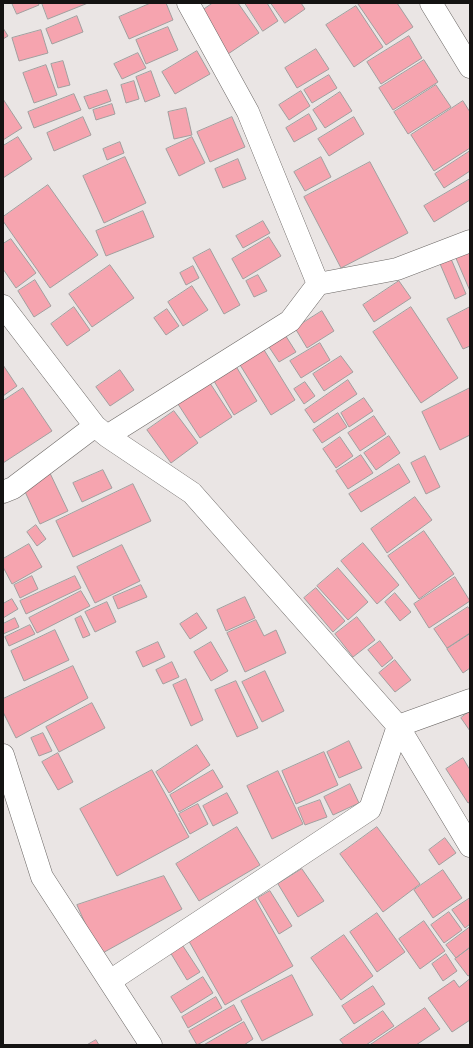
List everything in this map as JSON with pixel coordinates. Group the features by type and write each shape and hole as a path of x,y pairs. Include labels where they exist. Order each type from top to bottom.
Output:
{"street":[{"path":"188,3 248,112 318,284"},
{"path":"431,3 470,67"},
{"path":"3,492 13,488 101,431 290,321 318,284 397,269 470,241"},
{"path":"3,306 101,431 192,493 398,726 470,846"},
{"path":"398,726 470,700"},
{"path":"110,981 370,809 398,726"},
{"path":"3,755 42,877 151,1045"}],"building":[{"path":"12,3 38,3 39,5 17,14"},
{"path":"42,3 88,3 48,19"},
{"path":"151,3 166,3 173,20 129,39 119,17"},
{"path":"213,3 238,3 259,33 228,54 200,12"},
{"path":"245,3 267,3 278,21 263,31"},
{"path":"271,3 301,3 305,9 285,23"},
{"path":"397,3 413,27 386,45 358,4"},
{"path":"356,6 383,47 354,67 326,25"},
{"path":"77,16 83,32 52,44 46,29"},
{"path":"168,27 178,50 146,64 136,40"},
{"path":"3,28 8,36 3,39"},
{"path":"41,30 48,53 19,61 12,38"},
{"path":"409,36 422,58 381,84 367,62"},
{"path":"316,49 329,69 297,88 285,68"},
{"path":"197,51 210,74 175,94 162,72"},
{"path":"138,53 146,68 122,79 114,64"},
{"path":"424,60 438,82 393,110 379,88"},
{"path":"63,61 70,85 58,88 51,64"},
{"path":"46,65 57,95 34,103 23,73"},
{"path":"151,71 160,96 145,102 136,77"},
{"path":"329,75 337,88 312,103 304,90"},
{"path":"134,81 139,99 126,103 121,85"},
{"path":"436,85 451,107 408,134 394,112"},
{"path":"107,90 111,101 89,109 84,97"},
{"path":"301,91 310,106 289,120 279,105"},
{"path":"340,92 352,111 325,128 313,110"},
{"path":"74,94 81,110 34,128 28,112"},
{"path":"3,99 22,128 3,140"},
{"path":"463,101 470,112 470,148 434,171 411,135"},
{"path":"112,104 115,114 96,120 93,110"},
{"path":"186,108 192,135 174,139 168,112"},
{"path":"309,114 317,129 294,142 286,128"},
{"path":"83,117 91,135 54,151 47,133"},
{"path":"232,117 245,147 210,162 197,132"},
{"path":"354,117 364,134 329,156 318,139"},
{"path":"18,137 32,159 3,178 3,146"},
{"path":"192,137 205,163 179,176 166,149"},
{"path":"120,142 124,153 107,160 103,149"},
{"path":"470,151 470,171 444,188 435,174"},
{"path":"125,157 146,203 104,223 83,176"},
{"path":"321,157 331,177 305,191 294,172"},
{"path":"238,159 246,179 223,188 215,169"},
{"path":"370,162 408,233 341,268 304,197"},
{"path":"470,179 470,200 434,222 424,206"},
{"path":"48,185 98,255 50,288 3,221 3,217"},
{"path":"143,211 154,237 106,256 96,231"},
{"path":"263,221 270,233 243,248 236,236"},
{"path":"269,237 281,256 243,279 232,259"},
{"path":"11,239 36,273 16,288 3,269 3,244"},
{"path":"210,249 240,305 224,314 193,258"},
{"path":"470,250 470,291 455,256"},
{"path":"449,254 466,294 455,299 438,259"},
{"path":"110,265 134,298 92,327 69,294"},
{"path":"193,266 199,278 186,285 180,273"},
{"path":"258,275 267,291 254,297 246,281"},
{"path":"35,280 51,306 34,317 18,291"},
{"path":"399,281 411,298 374,322 363,305"},
{"path":"192,286 208,310 183,326 168,302"},
{"path":"74,307 90,330 67,346 51,324"},
{"path":"411,307 458,378 421,403 373,332"},
{"path":"470,307 470,346 463,349 447,319"},
{"path":"167,309 179,326 166,335 154,318"},
{"path":"322,311 334,331 307,348 295,328"},
{"path":"282,330 296,352 279,362 265,341"},
{"path":"320,343 330,360 301,378 290,361"},
{"path":"261,345 295,400 271,415 237,360"},
{"path":"341,356 353,372 324,391 313,374"},
{"path":"234,363 257,401 234,415 211,376"},
{"path":"3,365 17,386 3,396"},
{"path":"120,370 134,390 110,406 96,387"},
{"path":"208,380 232,417 200,438 176,401"},
{"path":"348,380 357,394 314,423 305,410"},
{"path":"305,382 315,396 304,404 294,389"},
{"path":"23,388 52,431 3,463 3,401"},
{"path":"470,388 470,435 440,450 422,412"},
{"path":"364,398 373,411 349,427 341,413"},
{"path":"174,411 198,443 171,463 147,430"},
{"path":"338,413 347,427 322,443 313,430"},
{"path":"374,416 386,434 360,451 348,433"},
{"path":"389,436 400,453 376,470 364,453"},
{"path":"340,437 353,456 336,468 323,449"},
{"path":"361,455 373,473 348,489 336,471"},
{"path":"425,456 440,487 426,494 411,463"},
{"path":"399,464 410,482 361,512 349,494"},
{"path":"48,469 68,511 40,524 21,483"},
{"path":"103,470 112,488 82,502 73,483"},
{"path":"133,484 151,521 73,557 56,521"},
{"path":"415,497 432,520 387,553 371,529"},
{"path":"36,525 46,539 37,546 27,532"},
{"path":"424,531 454,574 419,599 388,556"},
{"path":"363,543 399,585 377,604 341,561"},
{"path":"29,544 42,567 12,584 3,567 3,559"},
{"path":"122,545 140,581 95,603 77,567"},
{"path":"338,568 368,602 348,620 317,586"},
{"path":"32,576 38,589 20,598 14,585"},
{"path":"75,576 81,588 26,614 20,601"},
{"path":"455,577 470,601 429,628 414,604"},
{"path":"141,585 147,597 118,609 113,597"},
{"path":"316,588 345,621 333,632 304,598"},
{"path":"81,591 90,606 37,633 29,618"},
{"path":"395,593 411,612 400,621 385,602"},
{"path":"245,597 255,618 226,631 217,610"},
{"path":"12,599 18,609 3,618 3,604"},
{"path":"107,602 116,622 95,632 85,612"},
{"path":"468,607 470,610 470,633 447,648 434,629"},
{"path":"197,613 207,628 190,639 180,624"},
{"path":"81,616 90,635 83,638 75,619"},
{"path":"357,617 375,640 353,657 335,634"},
{"path":"15,618 19,627 3,634 3,624"},
{"path":"256,620 264,636 276,630 286,653 245,672 227,633"},
{"path":"30,625 35,634 9,646 5,637"},
{"path":"55,630 69,660 24,681 11,651"},
{"path":"470,634 470,668 463,673 447,649"},
{"path":"380,641 393,658 382,667 368,650"},
{"path":"158,642 165,657 143,667 136,652"},
{"path":"211,642 228,671 211,681 194,652"},
{"path":"395,660 411,680 395,692 379,673"},
{"path":"172,662 179,677 163,684 156,670"},
{"path":"73,666 88,698 16,738 3,712 3,699"},
{"path":"265,671 284,711 262,722 242,682"},
{"path":"186,679 203,720 191,726 173,685"},
{"path":"236,681 258,728 237,737 215,690"},
{"path":"92,703 105,728 59,752 46,727"},
{"path":"470,711 470,731 461,718"},
{"path":"43,733 52,751 39,756 31,738"},
{"path":"349,741 362,768 339,778 327,752"},
{"path":"197,745 210,765 169,793 156,772"},
{"path":"324,752 338,785 296,804 282,771"},
{"path":"58,753 73,782 58,790 42,762"},
{"path":"463,758 470,770 470,802 468,803 446,769"},
{"path":"152,770 189,837 117,876 80,809"},
{"path":"213,770 223,787 179,812 170,795"},
{"path":"278,771 303,824 272,839 247,786"},
{"path":"350,784 359,803 333,815 324,797"},
{"path":"227,793 238,813 213,826 203,806"},
{"path":"320,800 327,817 305,825 298,808"},
{"path":"198,804 208,824 190,834 179,814"},
{"path":"237,827 260,865 199,901 176,864"},
{"path":"377,827 420,884 383,912 340,854"},
{"path":"445,838 456,853 439,865 429,850"},
{"path":"302,869 324,901 298,917 278,884"},
{"path":"443,870 462,898 433,918 414,890"},
{"path":"164,876 182,909 99,955 77,905"},
{"path":"270,891 292,926 279,934 258,898"},
{"path":"254,897 293,966 225,1005 186,936"},
{"path":"470,898 470,924 465,928 452,910"},
{"path":"449,912 462,930 444,943 431,925"},
{"path":"377,913 405,952 377,972 350,932"},
{"path":"424,921 445,951 420,969 399,939"},
{"path":"470,927 470,947 456,958 446,945"},
{"path":"344,935 373,976 341,1000 311,958"},
{"path":"179,940 200,972 187,980 167,947"},
{"path":"470,948 470,975 468,976 455,959"},
{"path":"446,954 457,971 443,981 432,964"},
{"path":"292,975 313,1015 262,1041 241,1001"},
{"path":"203,977 213,993 181,1013 171,997"},
{"path":"470,979 470,1020 452,1032 428,998 454,980 459,987"},
{"path":"373,986 385,1004 354,1024 342,1006"},
{"path":"216,997 222,1008 188,1028 182,1017"},
{"path":"234,1005 242,1020 197,1045 189,1031"},
{"path":"425,1008 440,1029 416,1045 370,1045"},
{"path":"383,1011 394,1026 366,1045 344,1045 340,1040"},
{"path":"244,1022 253,1039 244,1045 204,1045"},
{"path":"96,1040 99,1045 87,1045"}]}
